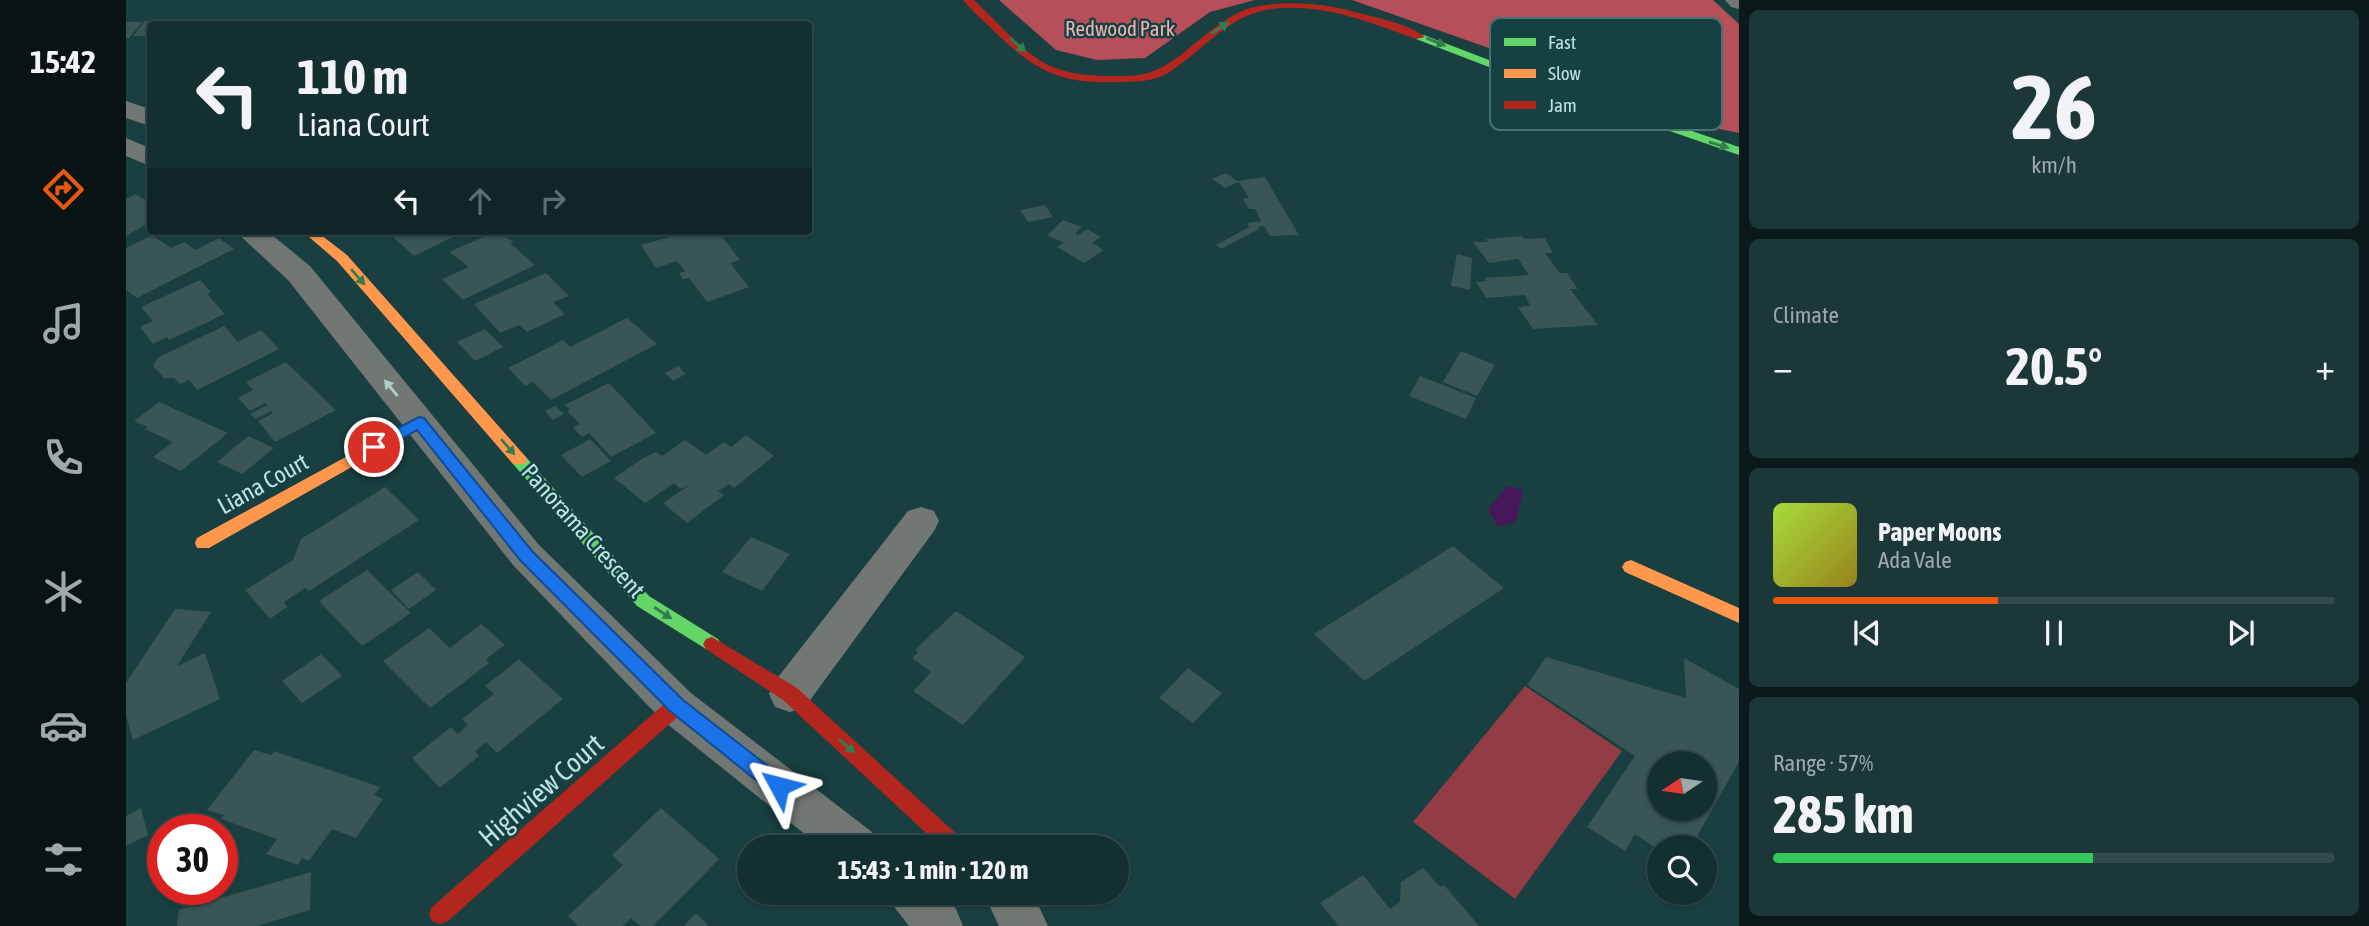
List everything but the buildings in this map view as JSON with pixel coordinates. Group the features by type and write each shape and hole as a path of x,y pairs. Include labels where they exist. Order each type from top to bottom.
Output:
{"street":[{"path":"968,0 1041,66 1088,79 1141,78 1164,71 1215,31 1251,11 1305,5 1349,10 1490,64"},
{"path":"126,109 147,117"},
{"path":"1678,130 1739,151"},
{"path":"254,235 299,273 526,555 677,706 841,835"},
{"name":"Panorama Crescent","path":"313,235 342,258 643,601 790,694 943,835"},
{"name":"Liana Court","path":"204,543 419,422"},
{"path":"790,694 921,521"},
{"path":"1631,567 1739,616"},
{"name":"Highview Court","path":"440,915 677,706"},
{"path":"922,905 939,926"},
{"path":"1013,905 1024,926"}],"shaded area":[{"path":"1508,486 1523,490 1517,518 1513,523 1497,526 1488,509"},
{"path":"1525,686 1622,751 1515,899 1413,822"}],"green space":[{"name":"Redwood Park","path":"999,0 1255,0 1210,12 1145,58 1097,60 1056,50"},
{"path":"1352,0 1713,0 1739,24 1739,133 1722,129 1722,18 1490,18 1490,48"}],"traffic: fast":[{"path":"1420,37 1490,64"},
{"path":"1678,130 1739,151"},
{"path":"519,460 643,601 712,644"}],"traffic: slow":[{"path":"313,235 342,258 519,460"},
{"path":"203,543 419,422"},
{"path":"1631,567 1739,616"}],"traffic: jam":[{"path":"968,0 1037,63 1063,74 1091,79 1133,78 1157,74 1226,24 1266,7 1326,8 1364,17 1420,37"},
{"path":"712,644 790,694 943,835"},
{"path":"440,914 676,706"}],"route":[{"path":"374,447 419,422 526,555 677,706 779,786"}]}
